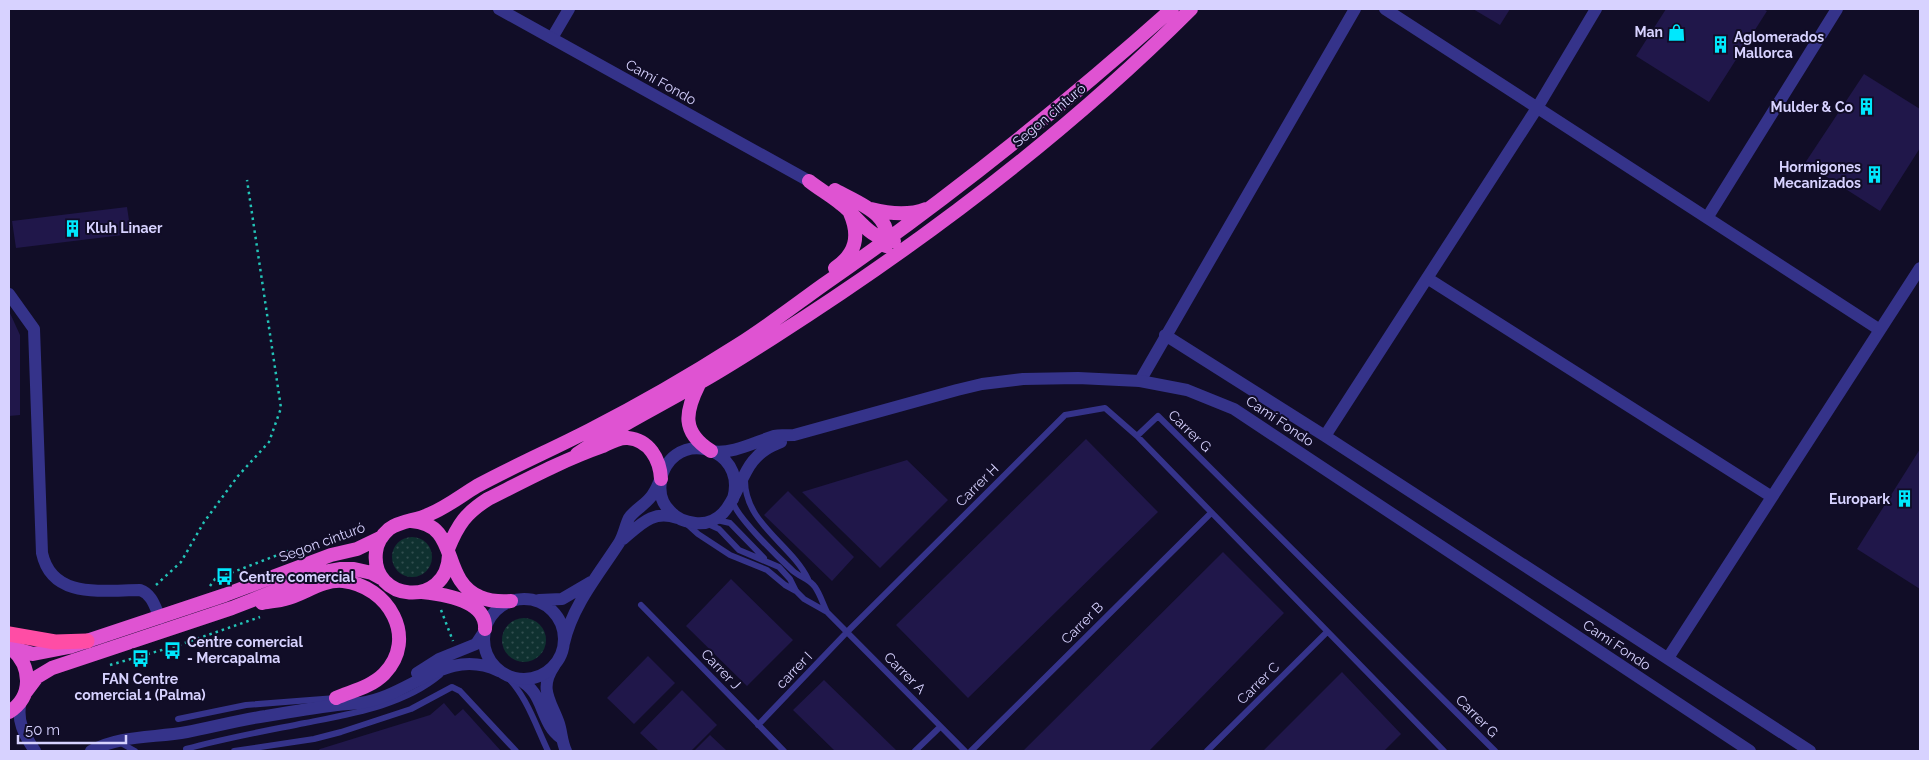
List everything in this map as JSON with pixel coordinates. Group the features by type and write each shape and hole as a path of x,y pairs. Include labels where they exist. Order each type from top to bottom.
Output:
{"highway":[{"name":"Segon cinturó","path":"938,203 1050,115 1172,9"},
{"name":"Segon cinturó","path":"774,337 920,237 997,179 1109,85 1191,9"},
{"path":"809,181 850,212 868,230 887,240 904,239 984,179 1067,111 1109,85"},
{"path":"577,454 600,438 700,383 774,337 822,296 882,253 887,240 886,226 882,220 868,208 827,186 809,181"},
{"path":"868,208 892,214 907,214 921,211 938,203"},
{"path":"383,579 378,569 377,547 382,536 395,525 430,515 484,483 638,404 736,347 870,254 938,203"},
{"path":"762,328 795,296 841,264 849,256 855,238 854,222 850,212"},
{"path":"700,383 690,405 689,426 698,441 711,451"},
{"path":"421,592 432,587 442,579 447,568 448,552 457,528 470,512 488,499 577,454 621,438 635,440 646,445 654,454 660,466 661,478"},
{"path":"411,521 424,523 434,528 443,537 457,577 468,590 491,600 511,601"},
{"name":"Segon cinturó","path":"9,647 26,653 39,654 88,641 160,618 316,560 364,547 382,536"},
{"path":"9,712 37,677 52,668 232,608 308,578 334,570 348,568 361,570 372,573 398,590 409,593 421,592 447,595 467,603 483,619 484,630"},
{"path":"232,608 286,599 333,581 360,585 382,599 391,610 399,632 398,646 393,662 372,683 336,698"},
{"path":"9,634 55,642 88,641"},
{"path":"9,647 20,658 26,669 27,682 23,696"}],"street":[{"name":"Camí Fondo","path":"499,9 809,181"},
{"path":"552,38 569,9"},
{"path":"1140,381 1355,9"},
{"path":"1385,9 1880,330"},
{"path":"1325,436 1537,108 1596,9"},
{"path":"1707,218 1837,9"},
{"path":"1668,658 1920,268"},
{"path":"1427,278 1772,498"},
{"path":"9,294 34,328 42,544 45,565 55,578 70,587 140,590 146,592 160,618"},
{"path":"1165,335 1325,436 1810,751"},
{"name":"Camí Fondo","path":"794,434 982,384 1048,378 1140,381 1187,390 1234,408 1750,751"},
{"path":"566,751 561,738 559,723 548,698 546,690 547,679 561,655 572,616 621,540 630,518 652,497 668,463 682,452 693,449 719,452 777,436 794,434"},
{"path":"621,540 650,518 663,515 691,523 708,522 727,511 747,471 762,451 794,434"},
{"path":"711,451 722,458 731,468 736,486 733,499"},
{"path":"661,478 660,490 664,503 670,512 681,519"},
{"path":"302,711 336,698 359,696 383,689 413,675 439,659 476,644 494,612 511,601 562,599 596,579"},
{"path":"531,599 544,604 554,612 563,629 564,642"},
{"path":"484,630 485,649 490,662 502,673"},
{"path":"91,751 117,741 179,733 338,704 361,703 397,692 430,673 470,663 479,664 527,684 534,691 551,727 561,738"},
{"path":"518,679 525,680 537,677 554,666"},
{"path":"23,696 19,713 21,727 35,751"},
{"path":"107,751 117,741"}],"lane":[{"name":"Carrer H","path":"847,632 1065,414 1105,408 1137,436"},
{"name":"Carrer G","path":"1137,436 1158,416 1495,751"},
{"path":"1137,436 1444,751"},
{"path":"747,471 746,490 751,506 766,529 802,566 808,579 816,587 827,612"},
{"path":"733,499 734,506 748,524 795,573 808,579"},
{"name":"Carrer B","path":"971,751 1211,513"},
{"path":"681,519 698,534 730,555 768,570 804,599 827,612"},
{"path":"708,522 718,519 730,523 760,554 790,579 796,591"},
{"path":"708,522 716,526 739,550 773,564"},
{"name":"Carrer J","path":"641,605 784,751"},
{"name":"Carrer A","path":"827,612 964,751"},
{"name":"carrer I","path":"758,725 847,632"},
{"name":"Carrer C","path":"1207,751 1327,632"},
{"path":"186,749 214,741 368,709 421,688 449,667"},
{"path":"502,673 516,686 548,751"},
{"path":"234,751 314,739 341,732 411,709 452,687 460,691 516,751"},
{"path":"178,719 246,705 336,698"},
{"path":"915,751 940,727"},
{"path":"117,741 136,751"}],"path":[{"path":"150,597 151,590 181,562 204,522 238,476 269,442 281,408 247,180"},
{"path":"434,607 441,610 457,652"},
{"path":"105,666 179,645 264,616"}],"green space":[{"path":"416,537 423,540 429,546 432,557 431,565 423,574 416,577 408,577 401,574 393,565 392,553 395,546 404,538"},
{"path":"524,618 536,622 542,628 546,640 542,652 536,658 524,662 512,658 506,652 502,640 506,628 512,622"}],"building":[{"path":"1473,9 1510,9 1500,25"},
{"path":"1666,9 1763,9 1767,11 1709,102 1636,56"},
{"path":"1864,74 1920,109 1920,148 1880,211 1805,163"},
{"name":"Kluh Linaer","path":"127,207 131,234 16,248 12,221"},
{"path":"9,311 20,335 20,415 9,416"},
{"path":"1086,439 1158,512 968,698 896,625"},
{"name":"Europark","path":"1920,449 1920,589 1857,549"},
{"path":"907,460 948,500 880,568 802,492"},
{"path":"788,491 854,557 832,581 764,515"},
{"path":"1223,552 1284,613 1149,751 1023,751"},
{"path":"731,579 793,640 747,686 686,626"},
{"path":"648,656 675,683 634,724 607,698"},
{"path":"1342,672 1401,734 1384,751 1263,751"},
{"path":"824,680 896,750 835,751 793,710"},
{"path":"682,690 717,725 691,751 659,751 640,733"},
{"path":"444,703 455,716 463,709 501,751 317,751 430,715"},
{"path":"710,735 727,751 694,751"}],"place":[{"name":"Man","path":"1677,32"},
{"name":"Aglomerados Mallorca","path":"1720,45"},
{"name":"Mulder & Co","path":"1867,107"},
{"name":"Hormigones Mecanizados","path":"1875,175"},
{"name":"Kluh Linaer","path":"72,228"},
{"name":"Europark","path":"1904,499"},
{"name":"Centre comercial","path":"225,577"},
{"name":"Centre comercial - Mercapalma","path":"173,650"},
{"name":"FAN Centre comercial 1 (Palma)","path":"140,659"}]}
